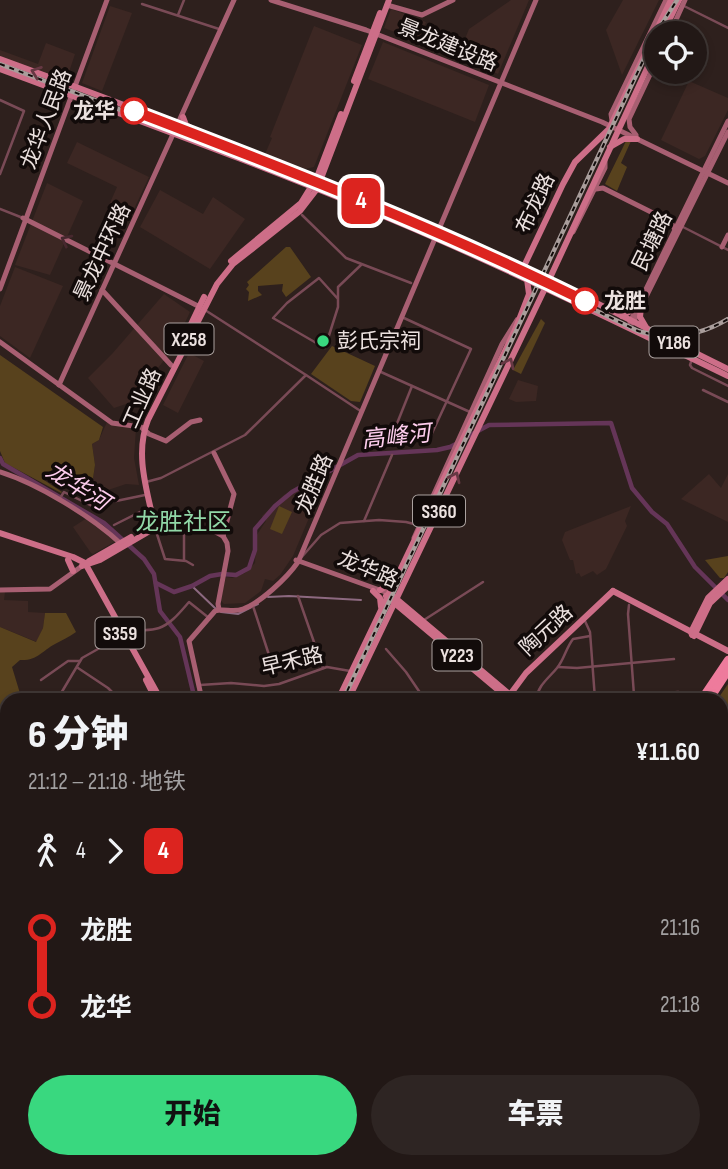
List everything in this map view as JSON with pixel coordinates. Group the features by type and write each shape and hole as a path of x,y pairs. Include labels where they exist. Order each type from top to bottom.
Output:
{"highway":[{"path":"707,693 728,660"},
{"path":"714,693 728,671"}],"main road":[{"name":"龙华人民路","path":"0,281 105,0"},
{"name":"景龙中环路","path":"59,385 234,0"},
{"name":"景龙建设路","path":"271,0 375,31"},
{"name":"景龙建设路","path":"280,0 375,31 611,125 728,182"},
{"path":"387,2 417,15 433,11 453,0"},
{"name":"龙胜路","path":"217,609 249,604 281,578 297,560 535,0"},
{"name":"布龙路","path":"525,269 575,162 611,125 668,0"},
{"name":"工业路","path":"154,528 138,452 143,428 171,365 213,289 226,271 301,214 323,169 387,2"},
{"path":"675,21 682,2"},
{"path":"670,21 682,2"},
{"name":"Y186","path":"0,59 74,85 295,180 330,190 525,269 620,316 692,359 728,376"},
{"name":"Y186","path":"0,69 70,95 176,128 304,177 316,185"},
{"name":"布龙路","path":"404,583 644,75"},
{"path":"619,129 629,118 645,84"},
{"path":"165,122 183,115 188,127 246,154"},
{"path":"609,148 624,139 636,137 630,127 629,118"},
{"name":"民塘路","path":"631,324 683,227 728,121"},
{"name":"民塘路","path":"639,308 674,230 728,132"},
{"name":"布龙路","path":"565,243 578,225 598,185 606,166 605,157"},
{"path":"295,180 304,190 306,201 330,190 323,169 304,177"},
{"path":"598,185 673,221 680,219"},
{"path":"598,185 671,222 674,230"},
{"name":"工业路","path":"154,528 141,449 143,428 202,308 209,288 224,268 306,201"},
{"name":"龙华人民路","path":"0,289 24,219"},
{"path":"24,219 202,308"},
{"name":"Y186","path":"435,234 544,288 649,330 728,369"},
{"name":"龙胜路","path":"378,371 412,283 435,234"},
{"path":"725,248 728,235"},
{"path":"512,264 520,262 531,252"},
{"path":"555,267 556,279 564,288"},
{"path":"525,269 529,294"},
{"path":"516,275 529,294"},
{"path":"102,290 171,365"},
{"name":"S360","path":"351,693 371,641 383,594 394,580 412,545 529,294"},
{"path":"537,301 547,295 558,294"},
{"path":"620,316 639,308 640,317 649,330"},
{"path":"412,545 418,525 454,447 460,441 470,412 519,317"},
{"path":"0,342 112,422 143,428 166,443 191,422 200,419"},
{"path":"714,362 722,364 728,361"},
{"path":"214,453 234,494 223,536"},
{"path":"1,471 59,500 125,542"},
{"path":"143,531 149,524 149,512"},
{"path":"125,542 154,528"},
{"path":"0,590 50,589 73,570 143,531 154,528 212,530 223,536 228,546 217,609 187,641 199,693"},
{"path":"0,535 71,558 84,565"},
{"path":"71,558 98,558"},
{"path":"71,558 73,570"},
{"path":"95,580 93,569 98,558"},
{"name":"龙华路","path":"297,560 396,600 498,687"},
{"name":"S359","path":"84,565 95,580 152,693"},
{"name":"S359","path":"84,565 157,693"},
{"path":"693,634 699,620 728,579"},
{"path":"388,618 398,611 409,611 404,598 404,583"},
{"name":"S360","path":"341,693 352,671 388,618 404,583"},
{"path":"613,593 693,634"},
{"path":"613,593 629,605 693,634"},
{"name":"陶元路","path":"515,693 527,676 613,593"},
{"name":"陶元路","path":"513,693 518,682 613,593"},
{"path":"381,608 380,598 383,594"},
{"path":"371,641 383,594"},
{"name":"龙华路","path":"409,611 424,621 498,687"},
{"path":"498,687 508,687 518,682"},
{"path":"498,687 505,693"}],"street":[{"path":"178,16 184,0"},
{"path":"682,2 728,28"},
{"path":"142,4 221,29"},
{"path":"0,100 24,111 0,174"},
{"path":"0,209 24,219"},
{"path":"301,214 345,258 412,283"},
{"path":"683,227 725,248"},
{"path":"338,299 319,278 287,303 273,318 325,348 333,329 338,299 340,285 361,265"},
{"path":"202,308 361,411"},
{"path":"402,317 470,348 470,354 428,444"},
{"path":"692,359 692,368 728,386"},
{"path":"378,371 470,412"},
{"path":"146,482 159,479 214,453 245,435 306,375"},
{"path":"388,446 412,386"},
{"path":"703,390 728,402"},
{"path":"364,521 392,454"},
{"path":"59,500 64,492 92,506 145,495"},
{"path":"114,525 149,512"},
{"path":"297,560 321,535 340,523 406,522 418,525"},
{"path":"154,528 165,559 184,560 193,565"},
{"path":"184,529 184,560"},
{"path":"424,621 483,582"},
{"path":"298,596 323,668"},
{"path":"61,693 85,656 123,635 135,629 158,628 170,621 189,601 208,617"},
{"path":"629,605 627,612 634,693"},
{"path":"253,607 269,656"},
{"path":"585,621 590,636 595,693"},
{"path":"538,693 546,678 558,667 562,655 573,639 590,636"},
{"path":"386,649 420,693"},
{"path":"558,667 674,659"},
{"path":"41,680 68,660 80,661"},
{"name":"早禾路","path":"198,686 231,683 264,686 279,684 323,668 334,667 352,671"},
{"path":"77,668 113,693"},
{"path":"663,693 682,693"}],"shaded area":[{"path":"511,0 529,0 498,74 458,56 469,29"},
{"path":"623,0 659,0 649,21 644,21 644,30 622,75 606,30"},
{"path":"110,6 132,13 102,91 82,83"},
{"path":"391,9 426,22 422,32 431,36 427,44 384,28"},
{"path":"314,26 362,45 314,167 305,169 265,154"},
{"path":"383,42 489,85 475,122 368,79"},
{"path":"46,43 75,54 66,81 0,57 0,50 38,64"},
{"path":"688,84 696,84 728,98 728,110 705,156 699,159 661,140"},
{"path":"626,141 631,141 621,163 627,167 617,191 605,184"},
{"path":"77,142 149,177 128,222 106,212 117,187 67,163"},
{"path":"47,183 83,201 50,275 15,265"},
{"path":"160,190 203,214 213,197 245,219 210,269 140,227"},
{"path":"286,247 290,247 311,277 286,297 282,291 283,284 258,286 262,295 248,301 247,282"},
{"path":"15,267 63,286 30,358 0,336 0,306"},
{"path":"164,294 190,312 171,352 129,403 114,408 88,378"},
{"path":"541,319 545,323 521,374 513,370"},
{"path":"332,346 375,366 360,402 351,401 311,374"},
{"path":"189,353 204,361 178,413 163,405"},
{"path":"0,355 103,427 99,440 92,444 95,465 92,485 86,488 58,462 44,480 61,493 5,463 0,451"},
{"path":"518,380 538,386 536,401 516,402 509,399"},
{"path":"107,422 136,428 134,458 139,485 126,484 108,490 92,485 95,465 92,444 99,440"},
{"path":"709,474 721,488 728,474 728,522 681,499"},
{"path":"327,475 293,556 280,575 273,581 265,579 261,591 245,603 224,604 220,600 226,577 232,578 245,573 255,563 256,536 266,521 262,516 285,494 288,497"},
{"path":"279,506 292,512 282,534 270,529"},
{"path":"631,506 625,521 627,526 606,569 597,575 593,571 581,577 579,573 576,574 573,560 570,560 562,540 565,532"},
{"path":"87,518 116,541 91,553 73,527"},
{"path":"728,556 728,572 724,578 720,578 705,560"},
{"path":"0,592 5,592 4,600 28,601 28,612 45,613 37,642 0,627"},
{"path":"45,613 66,613 76,632 35,657 20,660 12,667 20,693 0,693 0,627 36,642 43,628"}],"waterway":[{"name":"高峰河","path":"465,438 489,425 611,423 632,488 652,512 667,524 695,567 728,600"},
{"name":"高峰河","path":"156,583 174,592 210,576 236,575 249,568 255,550 255,529 275,506 292,492 358,455 437,450 458,443"},
{"name":"龙华河","path":"0,458 3,464 104,523 144,559 154,574 160,611 180,637 193,693"},
{"path":"192,586 216,609"},
{"path":"268,597 361,600"},
{"path":"221,612 238,614 258,604"}],"railway":[{"path":"664,21 677,0"},
{"path":"346,693 644,59"},
{"path":"0,64 308,181 484,256 638,331 684,335 728,319"}],"metro line":[{"name":"4","path":"134,111 338,191 585,301"}],"place":[{"name":"龙华","path":"134,111"},
{"name":"龙胜","path":"585,301"},
{"name":"彭氏宗祠","path":"323,341"}],"district":[{"name":"龙胜社区","path":"183,522"}]}
